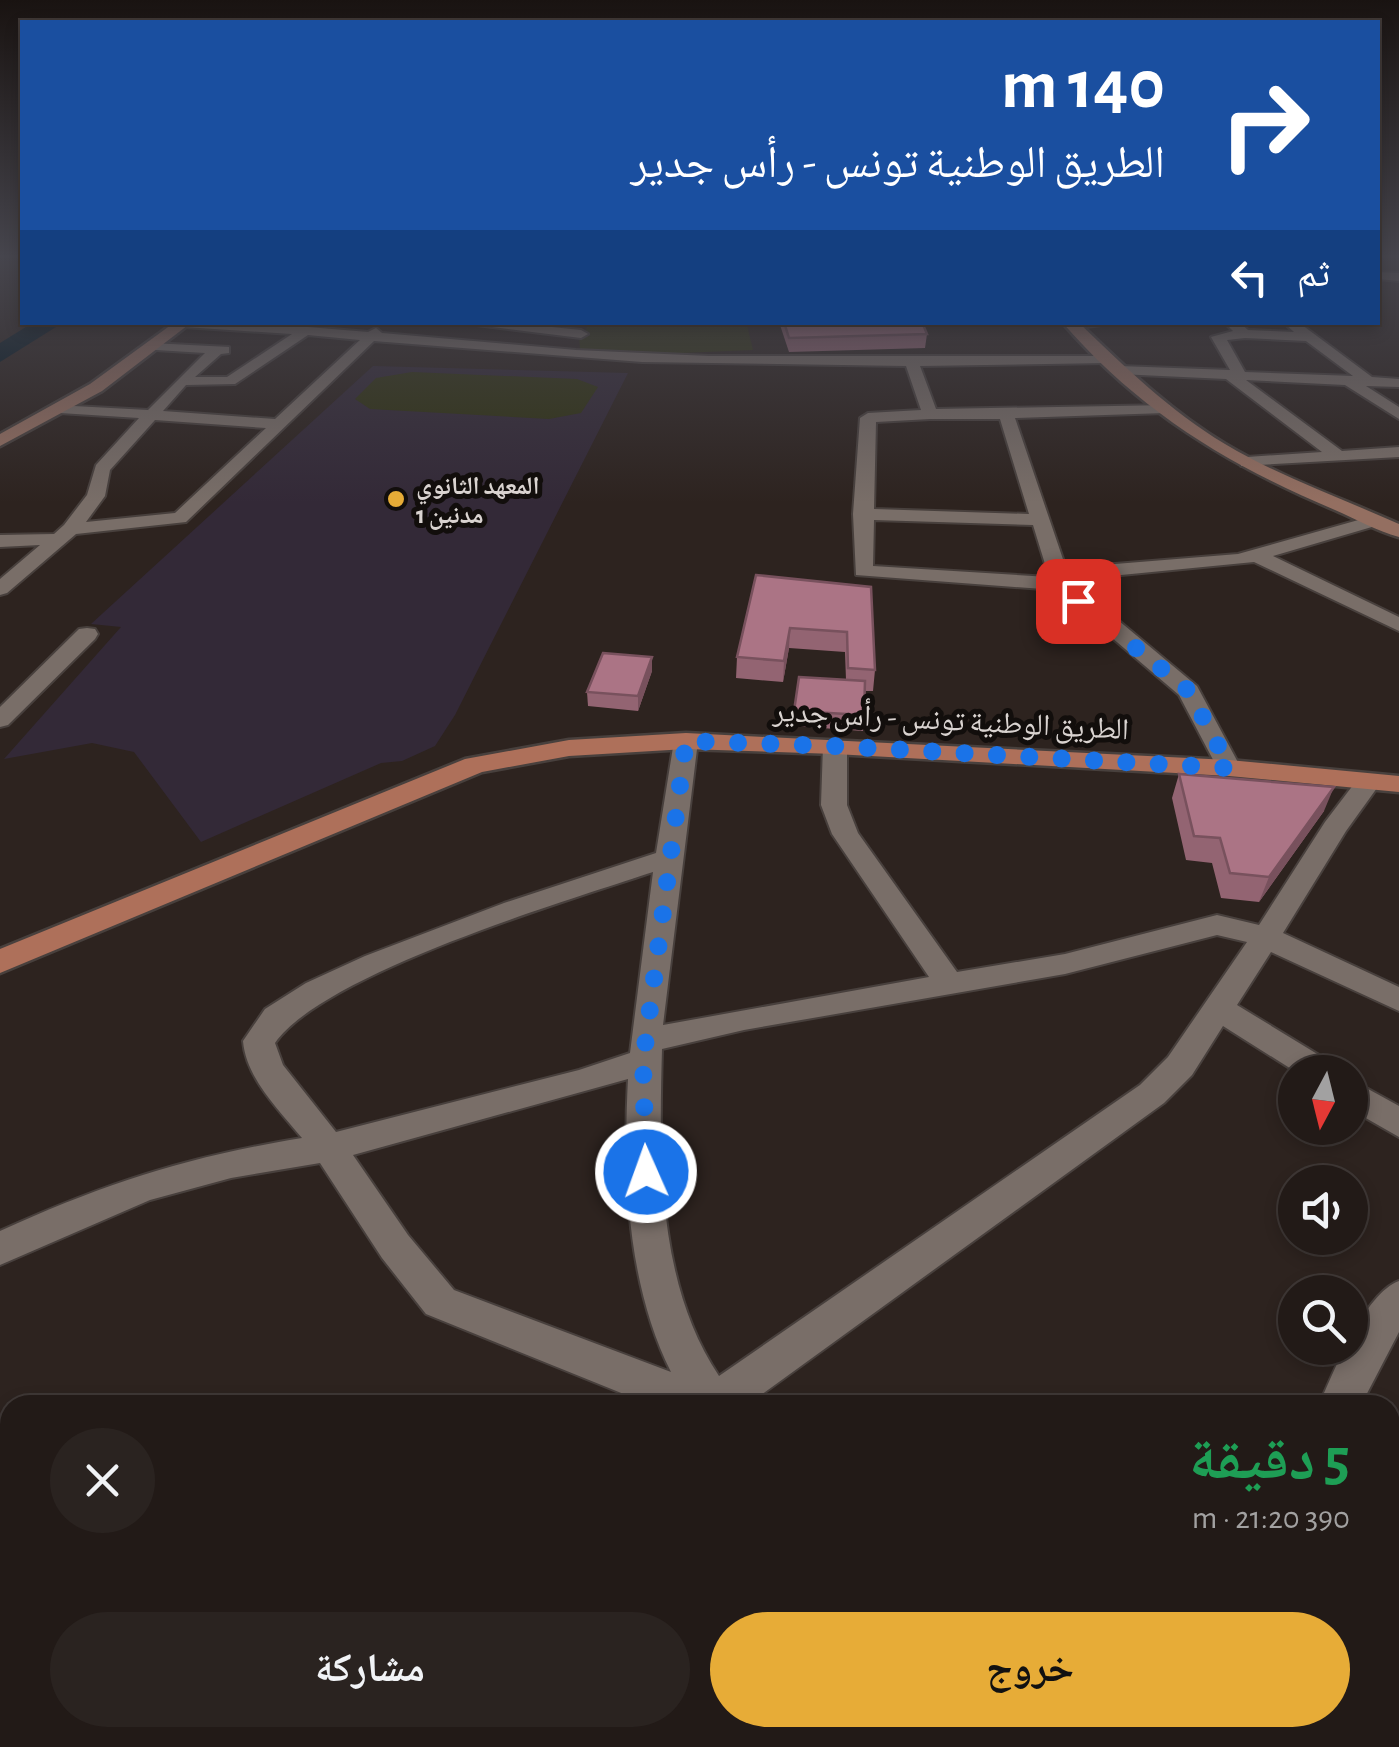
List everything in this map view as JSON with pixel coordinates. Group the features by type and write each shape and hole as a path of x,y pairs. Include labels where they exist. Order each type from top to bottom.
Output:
{"main road":[{"name":"الطريق الوطنية تونس - رأس جدير","path":"0,962 475,766 603,744 686,741 835,746 1230,768 1399,784"}],"street":[{"path":"0,441 60,408 163,341"},
{"path":"182,381 230,381 282,341"},
{"path":"0,541 180,518 368,341"},
{"path":"391,341 762,363 1112,364 1399,383"},
{"path":"577,354 580,341"},
{"path":"1087,341 1198,434 1248,462 1399,530"},
{"path":"1220,341 1234,374 1338,456"},
{"path":"1314,341 1368,381"},
{"path":"0,589 65,534 96,496 102,469 182,381 226,350 156,346"},
{"path":"252,352 269,353"},
{"path":"912,362 930,414"},
{"path":"1348,380 1399,414"},
{"path":"60,408 282,424"},
{"path":"1164,408 868,418 861,566 866,573 1059,579 1258,556 1376,520"},
{"path":"1006,414 1059,579 1189,691 1230,768"},
{"path":"1248,462 1399,452"},
{"path":"1354,509 1399,506"},
{"path":"862,514 1040,520"},
{"path":"1258,556 1399,625"},
{"path":"0,720 86,634"},
{"path":"686,741 645,1051 646,1172 663,1293 678,1343 708,1395"},
{"path":"835,746 834,805 845,834 950,986"},
{"path":"728,1395 1152,1094 1180,1066 1334,828 1369,781"},
{"path":"669,858 428,940 289,1005 269,1021 259,1045 264,1063 418,1278 440,1302 634,1380 682,1395"},
{"path":"0,1249 100,1202 148,1185 231,1164 328,1148 582,1082 645,1051 837,1002 1064,964 1218,925 1266,936 1399,1000"},
{"path":"1219,1008 1293,1055"},
{"path":"1368,1103 1399,1123"},
{"path":"1345,1395 1370,1342 1399,1298"}],"shaded area":[{"name":"المعهد الثانوي مدنين 1","path":"373,366 628,373 455,715 435,746 402,761 381,763 201,842 134,752 92,743 4,759 121,627 91,624"}],"green space":[{"path":"579,341 751,341 753,350 657,354 580,349"},
{"path":"412,372 577,379 598,387 581,413 549,419 370,409 355,399 376,378"}],"building":[{"path":"756,575 871,587 875,670 848,668 847,632 790,628 784,661 737,657"},
{"path":"603,653 652,657 638,696 587,692"},
{"path":"799,677 865,681 864,715 794,711"},
{"path":"1179,774 1334,787 1269,877 1230,873 1220,838 1194,836"}],"waterway":[{"path":"0,354 22,341"}],"place":[{"name":"المعهد الثانوي مدنين 1","path":"396,499"}],"route":[{"path":"646,1172 643,1061 686,741 1230,768 1184,685 1078,601"}]}
